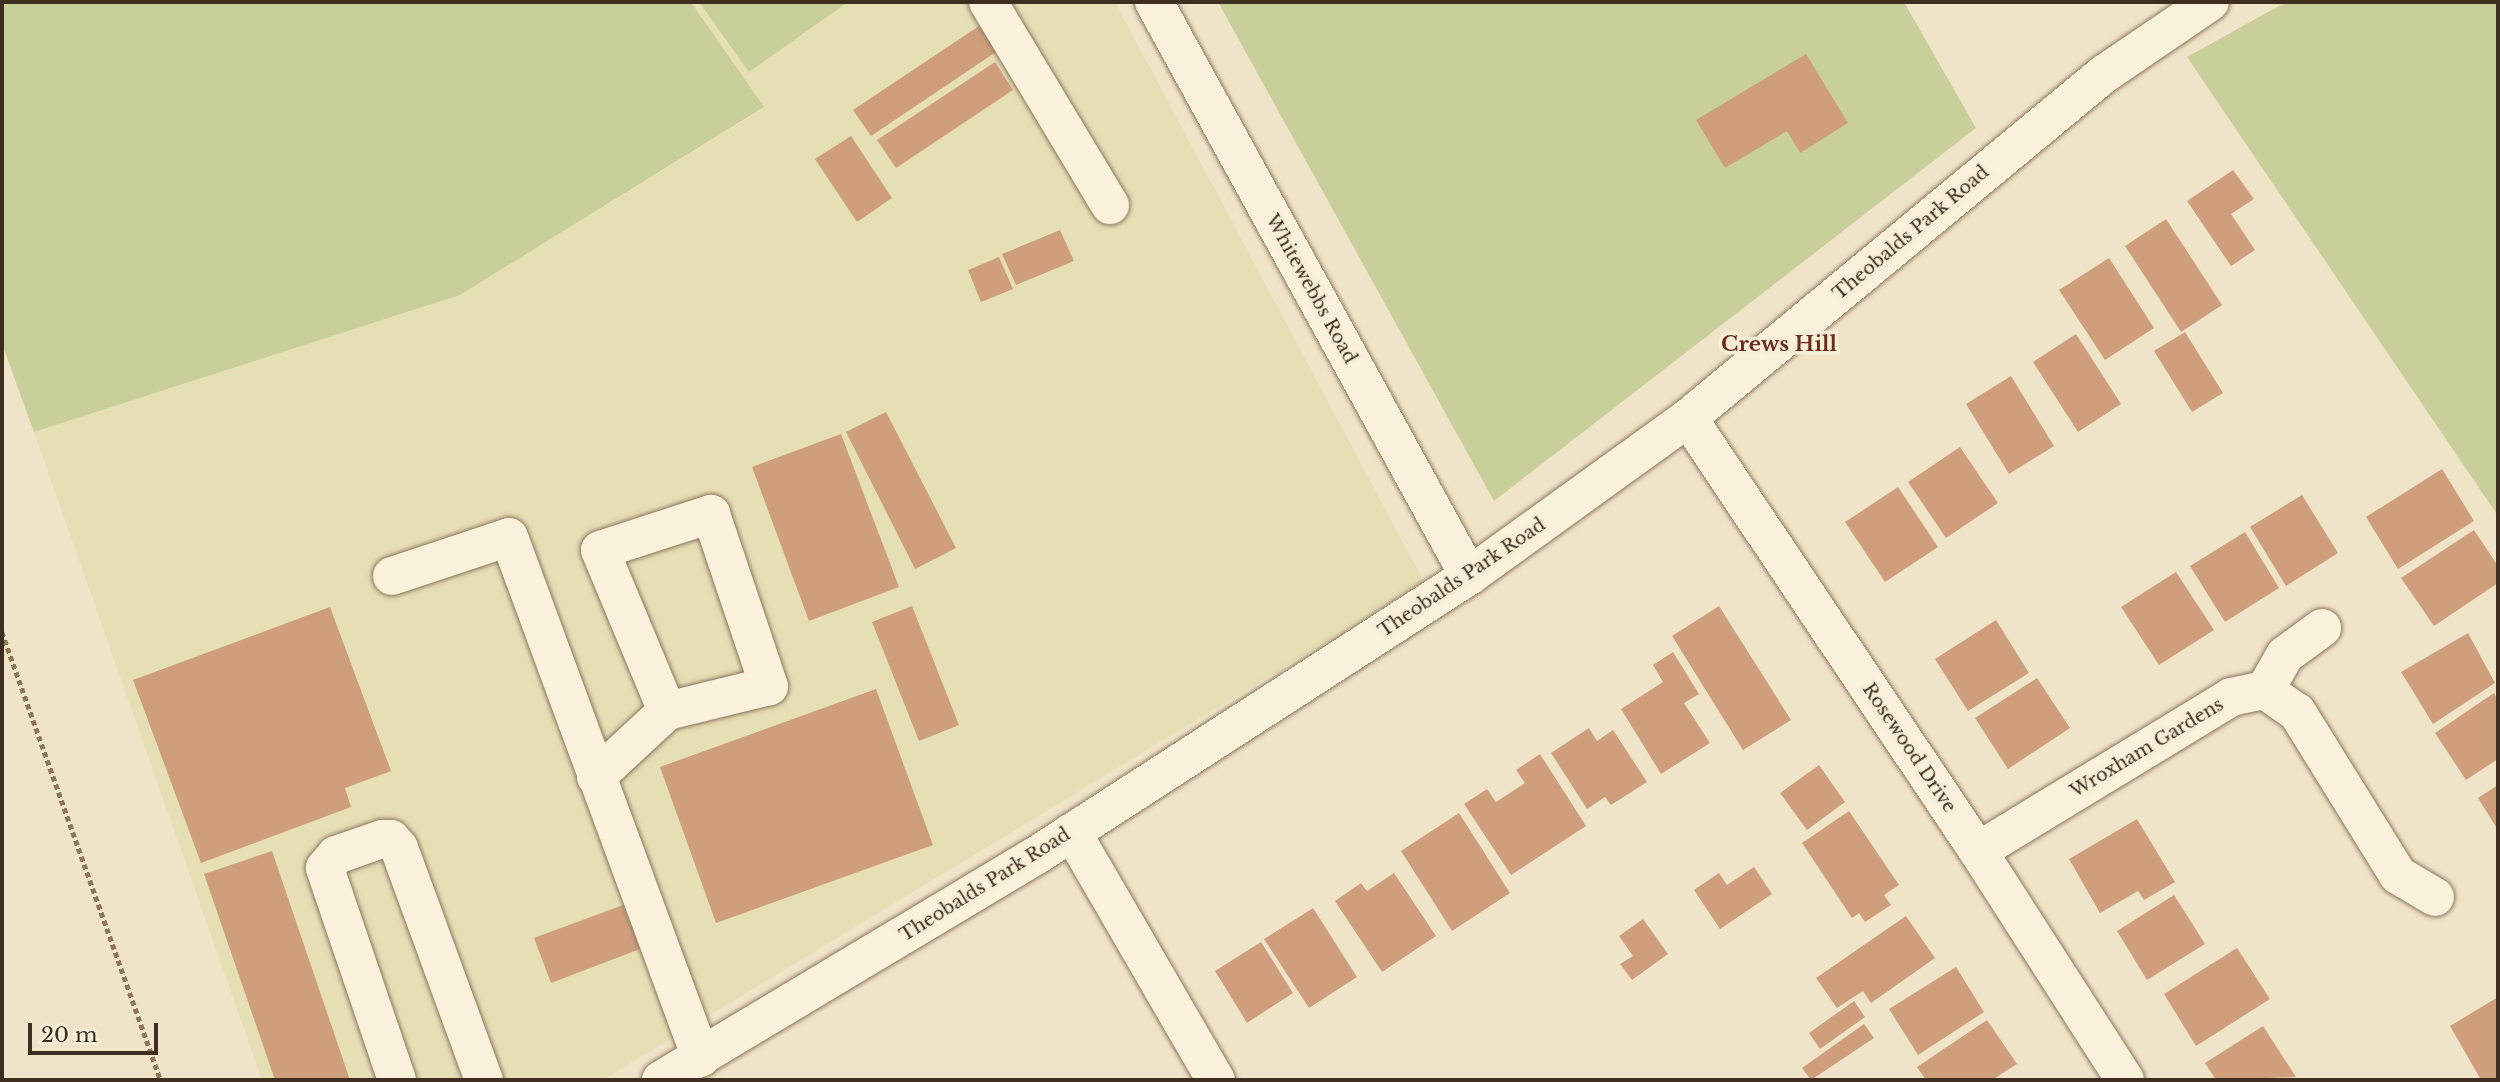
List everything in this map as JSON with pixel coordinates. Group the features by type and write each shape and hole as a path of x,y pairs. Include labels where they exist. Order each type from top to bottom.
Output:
{"street":[{"path":"988,2 1110,205"},
{"name":"Whitewebbs Road","path":"1154,2 1469,576"},
{"name":"Theobalds Park Road","path":"661,1080 1072,832 1469,576 1688,418 2104,74 2210,2"},
{"name":"Rosewood Drive","path":"1688,418 1978,851 2125,1080"},
{"path":"596,777 667,710 769,685 711,514 600,550 667,710"},
{"path":"392,576 509,537 701,1058"},
{"path":"2322,628 2285,655 2266,690 2297,712 2398,875 2435,897"},
{"name":"Wroxham Gardens","path":"1978,851 2231,697 2266,690"},
{"path":"1072,832 1216,1080"},
{"path":"397,1080 325,868 336,855 382,839 391,839 399,848 479,1079"}],"path":[{"path":"2,632 161,1080"}],"shaded area":[{"path":"691,2 1115,2 1424,582 603,1080 262,1080 34,432 460,295 764,108"}],"green space":[{"path":"2,2 691,2 764,107 460,295 34,432 2,344"},
{"path":"699,2 848,2 749,72"},
{"path":"1218,2 1904,2 1976,128 1494,501"},
{"path":"2286,2 2498,2 2498,516 2187,57"}],"building":[{"path":"979,26 996,52 871,136 853,110"},
{"path":"1806,54 1848,123 1800,153 1787,131 1725,168 1696,120"},
{"path":"995,62 1013,90 896,168 877,140"},
{"path":"851,136 892,198 857,222 815,159"},
{"path":"2233,170 2254,199 2231,214 2255,250 2231,266 2187,201"},
{"path":"2166,219 2222,305 2181,332 2125,246"},
{"path":"1060,230 1074,261 1016,285 1002,254"},
{"path":"999,257 1013,289 981,302 968,270"},
{"path":"2109,258 2154,328 2105,360 2059,290"},
{"path":"2185,332 2223,393 2192,412 2154,351"},
{"path":"2076,334 2121,404 2078,432 2033,362"},
{"path":"2011,376 2054,446 2009,474 1966,404"},
{"path":"886,412 956,548 915,569 846,432"},
{"path":"841,434 899,587 809,621 752,467"},
{"path":"1960,447 1998,503 1946,538 1908,482"},
{"path":"2442,469 2474,521 2398,569 2366,517"},
{"path":"1898,487 1938,547 1885,582 1845,522"},
{"path":"2302,495 2338,553 2286,586 2250,527"},
{"path":"2474,530 2498,566 2498,583 2434,626 2401,578"},
{"path":"2245,532 2279,588 2225,622 2190,566"},
{"path":"2176,572 2214,630 2159,665 2121,607"},
{"path":"912,606 959,725 919,741 872,622"},
{"path":"1719,606 1791,720 1743,750 1672,636"},
{"path":"330,607 391,771 345,788 351,807 201,863 133,680"},
{"path":"1996,620 2029,673 1968,711 1935,659"},
{"path":"2468,633 2495,683 2433,724 2401,672"},
{"path":"1673,652 1699,694 1684,703 1710,743 1661,774 1621,709 1663,682 1653,665"},
{"path":"2037,678 2070,728 2008,769 1975,718"},
{"path":"876,689 933,845 716,923 660,767"},
{"path":"2494,693 2498,700 2498,759 2466,780 2435,733"},
{"path":"1589,728 1597,741 1613,730 1647,782 1611,805 1605,797 1587,809 1551,753"},
{"path":"1540,754 1586,826 1511,875 1464,804 1487,789 1496,802 1525,783 1516,770"},
{"path":"1819,765 1845,802 1807,830 1780,793"},
{"path":"2498,785 2498,830 2478,798"},
{"path":"1849,811 1899,885 1884,895 1891,905 1865,922 1859,913 1852,918 1802,843"},
{"path":"1459,813 1510,893 1452,931 1401,851"},
{"path":"2137,819 2175,882 2144,900 2138,891 2100,913 2069,859"},
{"path":"272,851 350,1080 275,1080 204,874"},
{"path":"1754,867 1772,894 1720,929 1694,890 1719,873 1727,885"},
{"path":"1394,873 1436,936 1382,972 1335,901 1361,883 1367,891"},
{"path":"2174,895 2205,944 2147,980 2117,931"},
{"path":"623,905 640,949 551,983 534,938"},
{"path":"1313,908 1357,977 1309,1008 1264,939"},
{"path":"1906,916 1935,958 1871,1003 1863,991 1837,1008 1816,978"},
{"path":"1643,919 1668,954 1632,980 1620,964 1633,956 1619,936"},
{"path":"1261,942 1293,993 1247,1023 1215,971"},
{"path":"2237,948 2270,999 2196,1046 2164,994"},
{"path":"1956,967 1984,1012 1918,1055 1889,1009"},
{"path":"2498,997 2498,1079 2481,1080 2450,1026"},
{"path":"1854,1001 1865,1017 1820,1049 1809,1033"},
{"path":"1987,1020 2017,1064 1992,1080 1926,1080 1917,1067"},
{"path":"1864,1024 1874,1038 1811,1080 1802,1068"},
{"path":"2263,1026 2296,1077 2216,1080 2205,1063"}],"district":[{"name":"Crews Hill","path":"1779,344"}]}
